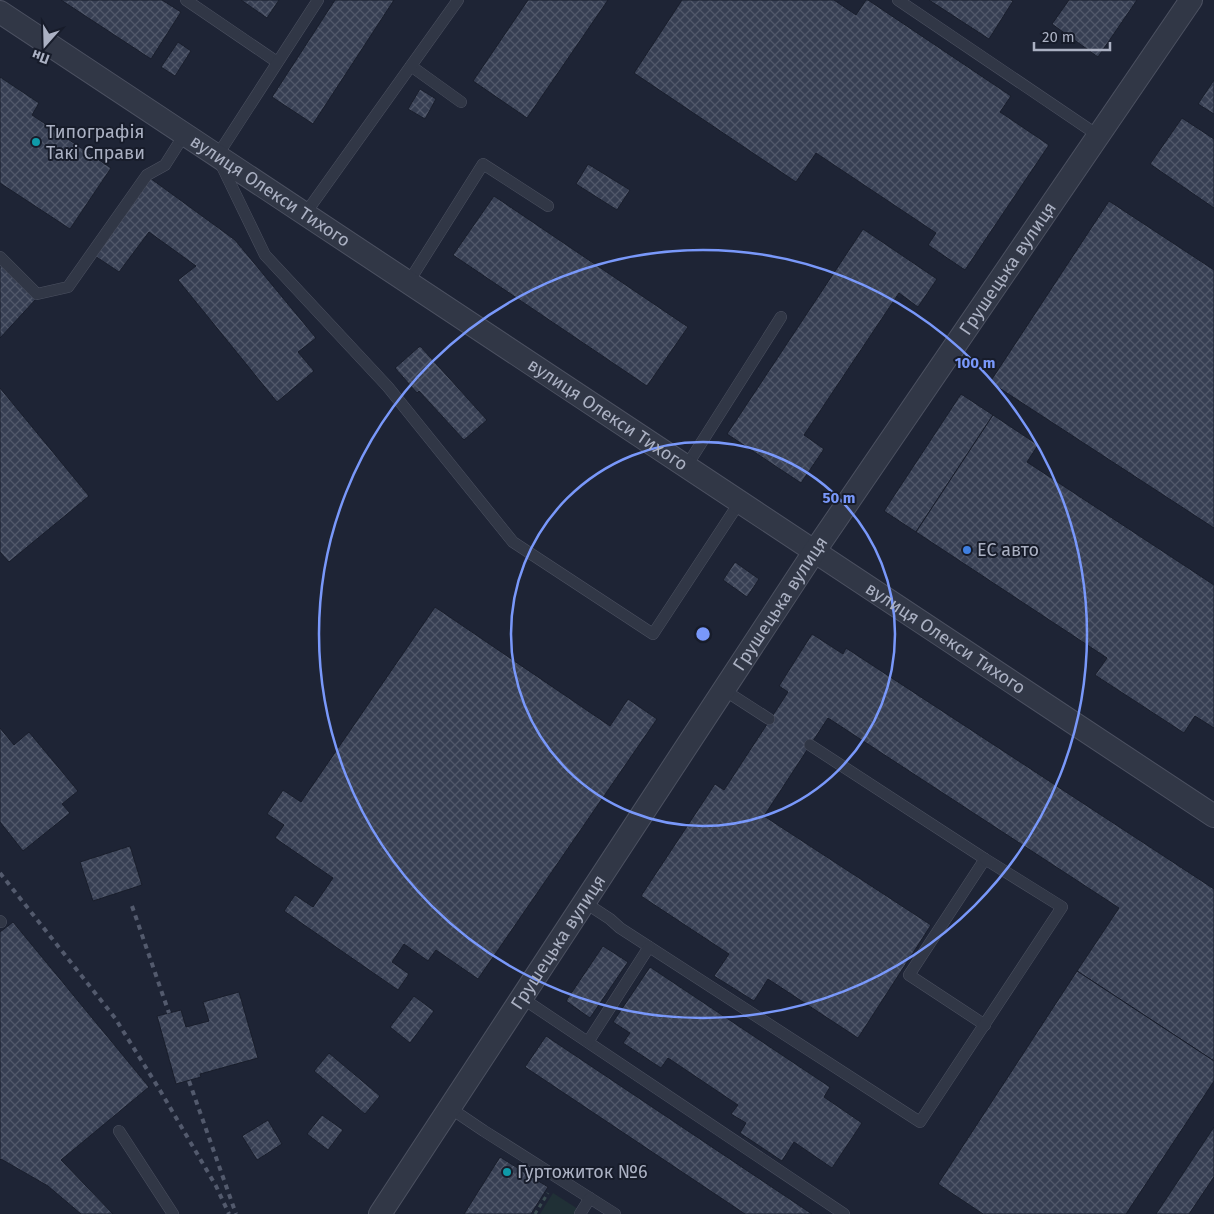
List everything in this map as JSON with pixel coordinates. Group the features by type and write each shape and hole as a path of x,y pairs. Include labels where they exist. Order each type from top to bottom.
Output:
{"street":[{"name":"Грушецька вулиця","path":"380,1214 814,552 1191,0"},
{"name":"вулиця Олекси Тихого","path":"0,12 1214,816"}],"lane":[{"path":"186,0 277,62"},
{"path":"318,0 217,156 266,255 388,387 513,542 653,634 739,503"},
{"path":"305,214 458,0"},
{"path":"898,0 1099,136"},
{"path":"411,66 461,102"},
{"path":"0,257 37,294 68,287 147,175 165,165 184,135"},
{"path":"408,283 484,164 548,206"},
{"path":"686,467 781,317"},
{"path":"724,690 769,719"},
{"path":"584,902 649,947 920,1122 1062,908 810,745"},
{"path":"985,859 909,976 985,1025"},
{"path":"588,1042 649,947"},
{"path":"522,998 844,1214"},
{"path":"450,1108 615,1214"},
{"path":"119,1131 173,1214"},
{"path":"580,1214 590,1198"}],"path":[{"path":"535,1214 551,1189"}],"shaded area":[{"path":"553,1193 578,1209 574,1214 540,1214"}],"building":[{"path":"61,0 162,0 181,12 151,59"},
{"path":"241,0 279,0 267,18"},
{"path":"335,0 394,0 313,124 272,97"},
{"path":"528,0 608,0 527,118 473,81"},
{"path":"682,0 834,0 856,15 866,0 868,0 1011,96 1000,112 1049,145 965,270 928,245 936,233 816,153 796,182 634,73"},
{"path":"929,0 1011,0 1013,1 989,39"},
{"path":"1069,0 1137,0 1098,57 1052,24"},
{"path":"178,42 191,51 175,76 161,67"},
{"name":"Типографія Такі Справи","path":"0,77 39,103 32,115 111,168 70,229 0,183"},
{"path":"1214,80 1214,114 1198,104"},
{"path":"420,89 436,99 425,119 408,109"},
{"path":"1182,118 1214,139 1214,208 1150,164"},
{"path":"588,164 630,190 617,210 576,184"},
{"path":"150,178 235,240 316,338 298,352 314,371 277,402 178,280 196,266 149,232 119,272 95,256"},
{"path":"494,196 688,327 647,386 453,255"},
{"path":"1109,201 1214,270 1214,528 990,382"},
{"path":"863,229 937,279 918,307 899,293 804,435 824,449 801,483 727,434"},
{"path":"0,265 36,299 0,338"},
{"path":"420,346 487,420 464,440 395,368"},
{"path":"0,388 89,496 9,562 0,552"},
{"path":"961,394 993,415 916,532 884,511"},
{"path":"993,415 1038,445 1027,462 1214,585 1214,728 1195,716 1184,733 1095,675 1107,658 916,532"},
{"path":"735,562 759,579 747,597 723,580"},
{"path":"435,607 610,726 628,699 657,719 478,979 436,950 428,961 404,944 392,962 409,974 398,990 284,911 295,895 313,907 333,878 275,838 284,825 267,814 283,790 301,802"},
{"path":"812,634 843,654 846,648 1214,889 1214,1061 1077,971 1119,908 828,718 764,816 931,925 858,1038 768,979 754,1001 714,976 729,954 641,896 715,784 724,790 788,692 779,686"},
{"path":"0,728 14,745 29,732 78,791 62,804 70,813 23,851 0,822"},
{"path":"130,846 142,885 93,901 80,862"},
{"path":"13,922 149,1087 61,1160 113,1214 81,1214 48,1186 0,1160 0,932"},
{"path":"603,946 628,962 590,1018 566,1001"},
{"path":"650,967 830,1087 824,1097 862,1123 832,1168 794,1142 782,1161 740,1133 746,1123 731,1114 738,1105 668,1058 661,1068 623,1043 630,1033 613,1022"},
{"path":"1077,971 1214,1061 1214,1081 1126,1214 983,1214 938,1184"},
{"path":"239,992 258,1058 200,1074 201,1077 176,1084 157,1016 181,1010 186,1027 209,1021 203,1002"},
{"path":"414,996 434,1011 410,1043 390,1027"},
{"path":"546,1036 812,1214 745,1214 525,1067"},
{"path":"329,1053 380,1096 365,1114 314,1071"},
{"path":"322,1115 343,1130 328,1150 307,1134"},
{"path":"268,1120 282,1144 257,1160 242,1136"},
{"path":"1214,1127 1214,1177 1189,1214 1156,1214"},
{"name":"Гуртожиток №6","path":"500,1157 548,1187 531,1214 464,1214"}],"railway":[{"path":"0,873 115,1018 216,1186 229,1214"},
{"path":"132,906 169,1013"},
{"path":"189,1081 236,1214"}],"place":[{"name":"Типографія Такі Справи","path":"36,142"},
{"name":"ЕС авто","path":"967,550"},
{"name":"Гуртожиток №6","path":"507,1172"}]}
